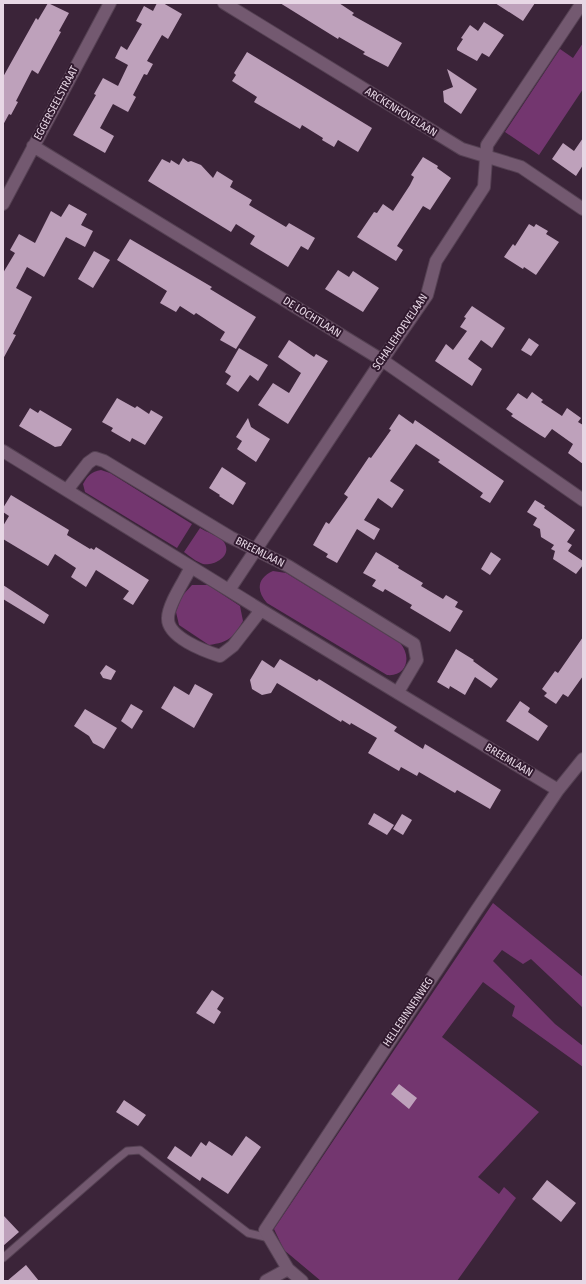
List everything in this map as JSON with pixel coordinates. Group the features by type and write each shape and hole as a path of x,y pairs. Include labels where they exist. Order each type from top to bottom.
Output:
{"street":[{"name":"EGGERSEELSTRAAT","path":"3,204 110,3"},
{"name":"ARCKENHOVELAAN","path":"224,3 462,149 521,167 583,209"},
{"name":"SCHALIEHOEVELAAN","path":"229,590 427,295 436,261 484,187 487,145 582,3"},
{"name":"DE LOCHTLAAN","path":"33,146 382,360 583,500"},
{"name":"BREEMLAAN","path":"3,451 261,610 558,790"},
{"name":"BREEMLAAN","path":"67,490 88,463 95,458 104,461 230,536 288,566 414,644 417,660 398,692"},
{"path":"191,567 172,602 168,618 170,627 176,635 204,651 220,656 233,646 261,610"},
{"name":"HELLEBINNENWEG","path":"269,1238 265,1230 272,1218 558,790 583,759"},
{"path":"269,1238 288,1269 302,1281"},
{"path":"266,1281 288,1269"}],"lane":[{"path":"3,1258 127,1151 140,1150 248,1233 269,1238"}],"shaded area":[{"path":"583,43 583,89 539,155 505,132 560,49 573,58"},
{"path":"101,470 110,473 192,524 177,548 85,492 83,484 87,478 90,474"},
{"path":"200,528 220,538 224,542 226,552 217,562 203,564 184,552"},
{"path":"273,571 286,573 400,643 406,654 406,665 399,673 387,675 267,603 261,594 260,585 264,577"},
{"path":"192,585 208,585 240,606 243,621 236,632 226,641 209,645 179,625 176,612 182,596"},
{"path":"493,903 583,977 583,1008 531,959 523,964 502,950 493,961 555,1024 583,1046 583,1067 512,1016 515,1006 483,982 442,1037 539,1112 478,1177 499,1194 504,1187 516,1198 457,1281 321,1281 284,1250 274,1229"}],"building":[{"path":"48,3 69,13 59,31 61,32 38,74 32,70 16,101 18,102 11,115 9,114 3,125 3,77 36,18 38,20"},
{"path":"157,3 163,3 182,14 168,39 162,35 147,61 153,64 147,75 144,74 133,95 136,97 128,112 113,104 100,128 114,136 105,153 73,135 96,95 94,94 103,78 118,86 128,65 115,58 121,46 127,50 142,24 136,21 144,6 153,11"},
{"path":"280,3 339,3 354,13 352,15 402,43 388,67 363,54 365,52 339,37 338,39"},
{"path":"495,3 535,3 523,21"},
{"path":"484,22 504,35 489,57 482,53 477,61 457,50 457,48 463,39 461,38 470,25 478,31"},
{"path":"247,52 372,128 358,152 338,140 334,147 302,125 300,129 254,102 257,97 232,81 236,75 234,73"},
{"path":"447,69 477,89 461,114 444,102 443,91 453,87"},
{"path":"583,138 583,165 576,176 552,159 563,143 574,151"},
{"path":"423,157 438,166 437,168 451,178 430,210 423,206 397,246 403,250 396,261 357,237 374,212 377,213 383,204 393,211 410,185 414,177 411,175"},
{"path":"183,158 188,162 191,161 201,165 213,178 217,171 233,181 230,187 252,200 249,205 286,227 289,223 315,238 308,250 301,246 288,267 250,244 255,236 236,224 231,232 148,181 162,159 170,163 171,160 179,165"},
{"path":"69,204 87,214 81,225 93,231 85,247 66,237 44,277 27,267 16,288 32,297 13,334 16,335 3,359 3,273 15,253 10,250 19,234 35,243 51,211 61,217"},
{"path":"529,224 534,227 536,224 548,231 546,234 559,242 536,275 504,257 513,244 515,246"},
{"path":"130,239 212,287 210,289 256,317 236,349 220,340 225,332 196,313 194,315 180,306 176,312 160,303 167,291 117,260"},
{"path":"94,251 110,260 93,288 78,279"},
{"path":"338,270 349,277 353,271 379,288 363,312 325,289"},
{"path":"472,306 505,328 492,348 481,340 468,359 482,369 472,386 435,361 446,344 453,350 467,331 460,327 466,318 464,317"},
{"path":"529,338 539,345 531,356 521,350"},
{"path":"289,340 314,357 316,354 328,361 288,424 258,405 273,383 289,393 301,373 278,357"},
{"path":"239,348 268,365 258,381 250,375 238,392 226,384 231,376 225,372"},
{"path":"532,392 543,400 541,402 562,416 567,408 581,418 578,422 583,425 583,464 568,453 573,444 552,429 545,438 511,416 513,414 506,409 518,393 527,399"},
{"path":"117,398 135,408 137,406 149,414 151,410 163,417 145,445 132,438 130,442 111,431 113,428 102,422"},
{"path":"30,408 38,413 40,410 72,429 61,446 55,447 19,426"},
{"path":"399,414 413,424 415,420 504,481 490,503 480,497 483,493 438,462 440,460 416,444 390,481 404,490 392,508 378,498 364,520 380,529 374,540 357,529 337,563 326,557 328,554 313,545 326,522 329,524 348,497 344,494 369,457 371,458 391,430 389,429"},
{"path":"248,418 251,427 270,439 256,462 237,449 242,441 236,437"},
{"path":"222,467 246,483 233,505 209,488"},
{"path":"11,495 69,530 67,535 90,549 91,548 94,550 96,547 149,580 133,605 123,599 129,591 96,570 86,587 71,577 76,568 55,554 48,566 3,539 3,526 9,516 3,512 3,508"},
{"path":"535,500 575,530 567,542 572,545 568,551 583,561 583,565 576,574 553,559 555,551 551,549 554,545 541,537 540,529 533,525 537,518 527,512"},
{"path":"376,552 399,566 398,568 423,583 421,586 443,599 446,595 458,602 455,607 463,611 450,632 410,608 412,605 385,589 383,592 372,586 376,580 363,573"},
{"path":"491,552 501,559 490,575 481,569"},
{"path":"3,585 49,615 44,624 3,599"},
{"path":"583,637 583,676 568,697 563,694 556,704 544,696 547,693 542,689 555,671 558,673"},
{"path":"456,649 474,660 473,661 498,679 491,688 475,677 465,695 450,686 449,689 437,682"},
{"path":"280,659 317,681 319,679 397,727 394,731 423,749 425,744 501,790 490,809 457,790 455,793 419,772 417,776 401,767 399,771 368,753 377,738 351,723 350,725 342,720 341,722 277,683 271,693 262,695 252,689 250,680 262,660 274,668"},
{"path":"106,665 116,671 111,680 103,678 100,673"},
{"path":"195,684 213,694 194,728 161,708 174,686 189,695"},
{"path":"520,701 530,708 528,712 548,726 538,741 506,721"},
{"path":"131,704 143,711 132,729 121,721"},
{"path":"85,709 117,728 104,749 93,743 89,736 74,726"},
{"path":"374,813 394,825 387,835 368,824"},
{"path":"402,814 412,820 403,835 393,829"},
{"path":"212,990 224,998 217,1009 221,1012 214,1024 196,1013"},
{"path":"399,1084 417,1098 409,1109 391,1094"},
{"path":"124,1100 146,1115 138,1126 116,1112"},
{"path":"246,1136 261,1147 228,1194 202,1177 200,1181 167,1158 175,1146 191,1157 201,1142 206,1146 209,1141 232,1156"},
{"path":"547,1180 576,1203 561,1222 532,1199"},
{"path":"3,1215 19,1232 3,1246"},
{"path":"26,1265 39,1281 7,1281"}]}
